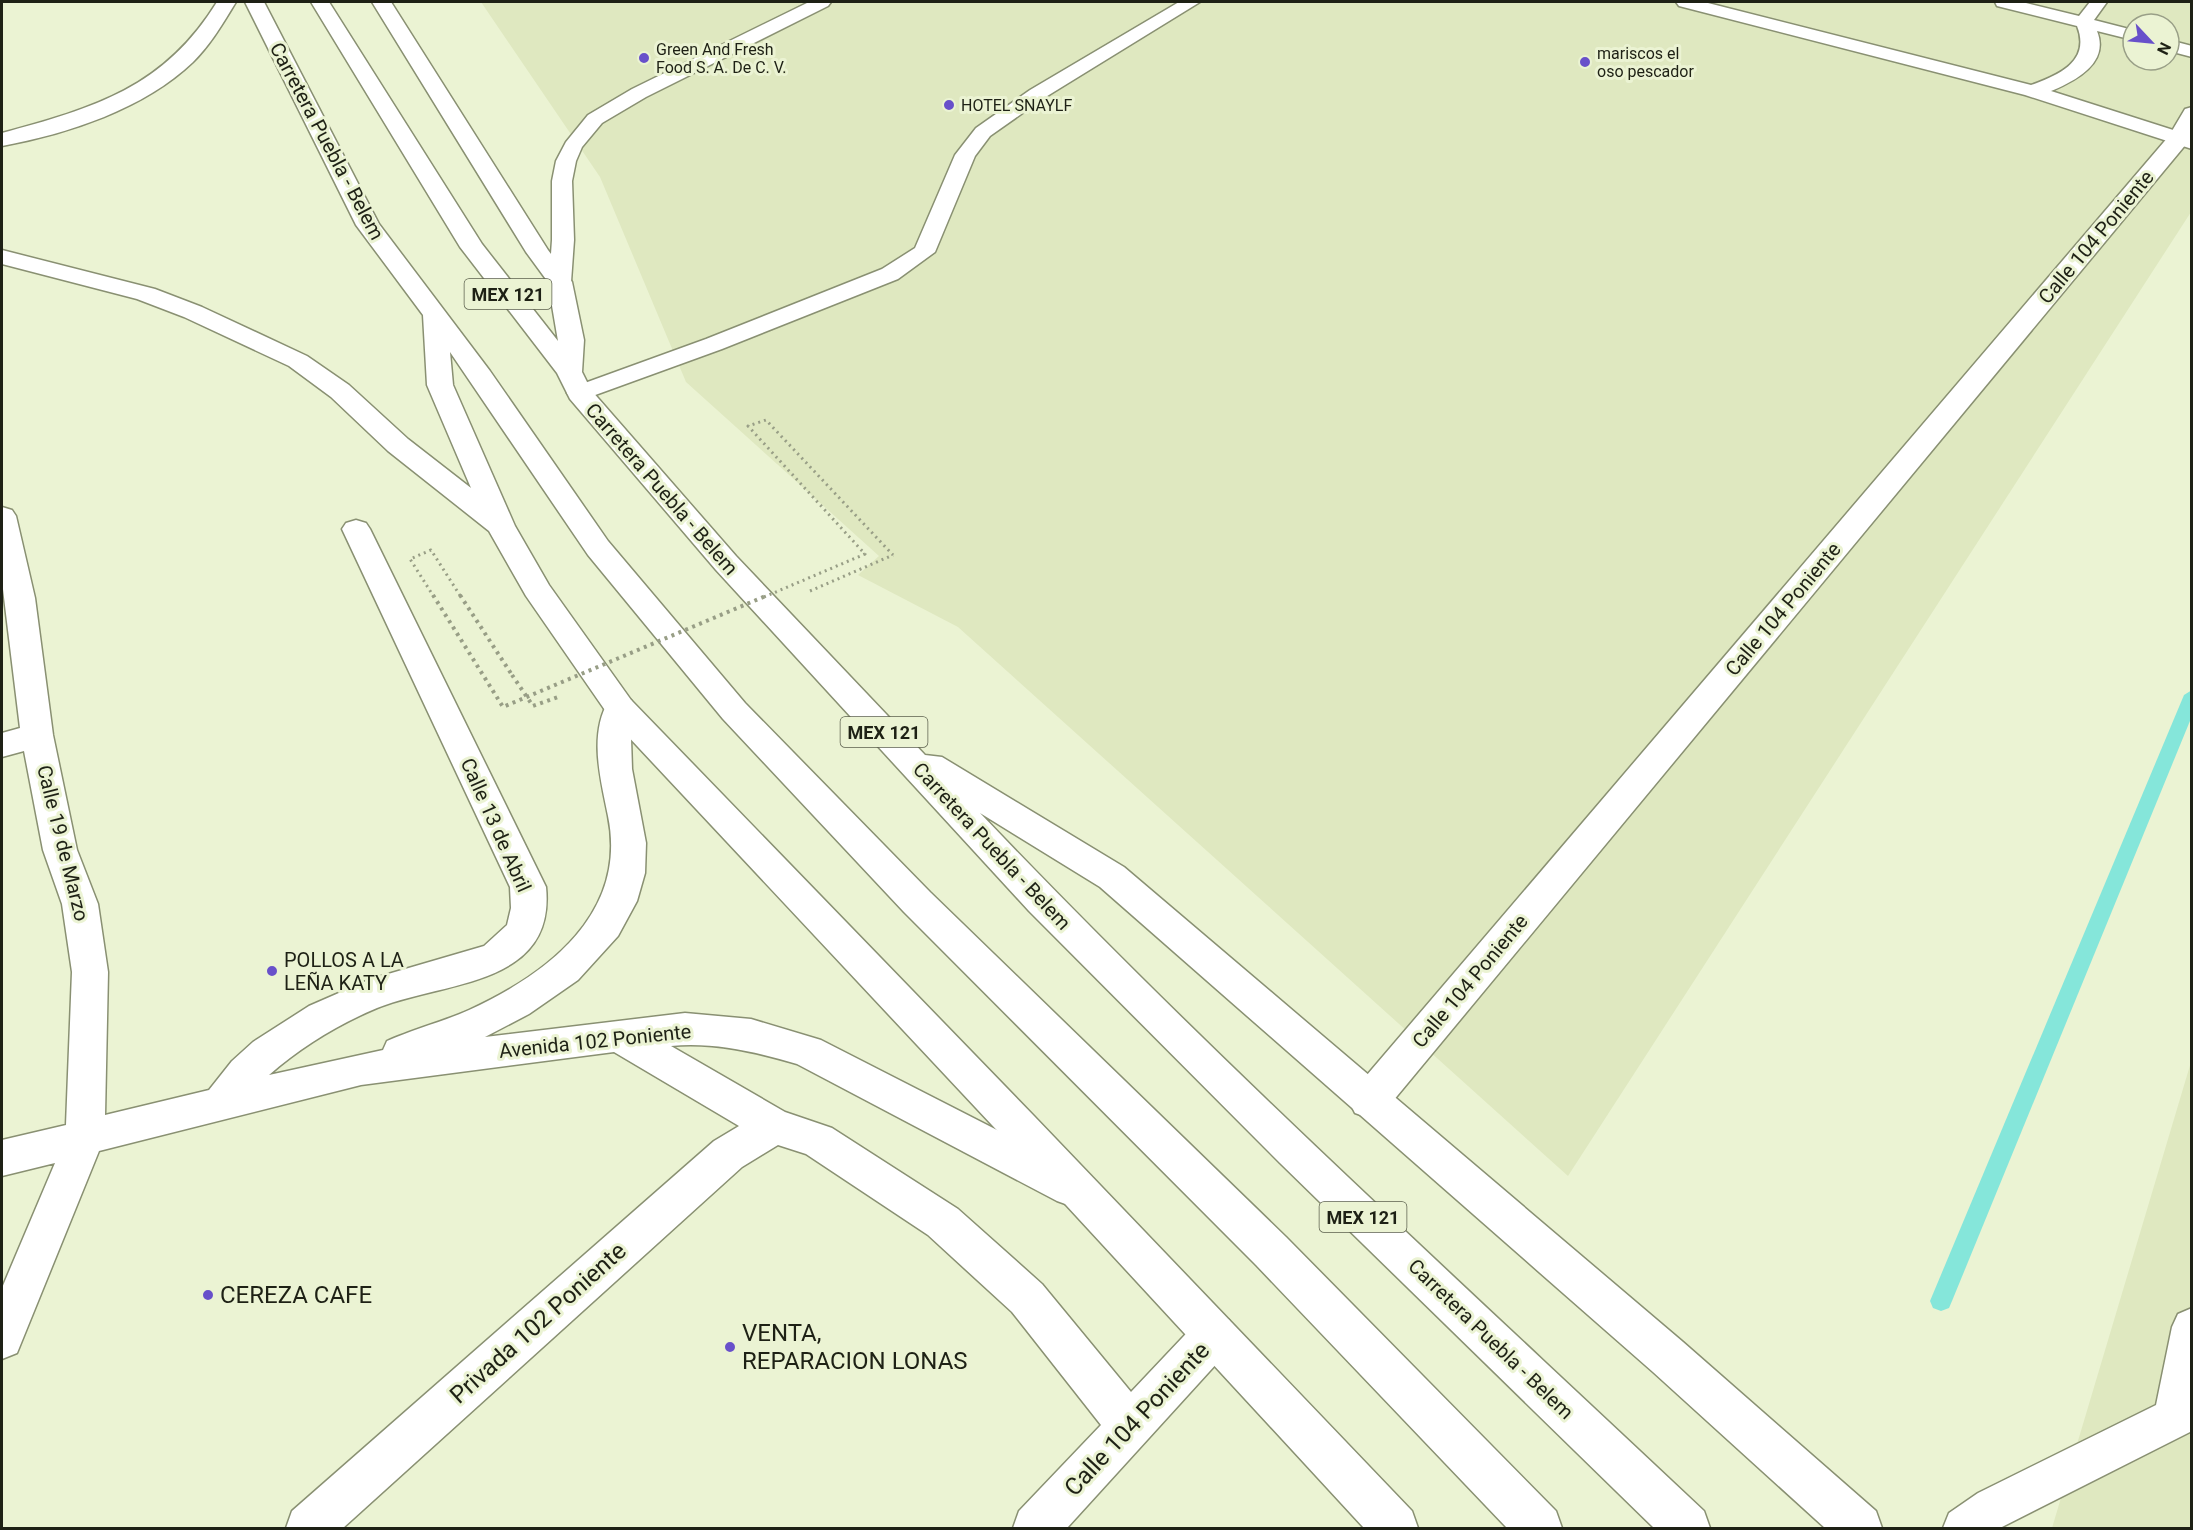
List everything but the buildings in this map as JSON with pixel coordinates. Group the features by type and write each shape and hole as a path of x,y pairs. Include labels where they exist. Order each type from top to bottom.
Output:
{"main road":[{"path":"2,140 90,113 160,79 177,67 198,46 214,25 226,2"},
{"name":"Carretera Puebla - Belem","path":"254,2 368,225 481,376 598,548 734,711 917,902 1271,1251 1539,1528"},
{"name":"Carretera Puebla - Belem","path":"320,2 472,247 574,382 768,609 1042,901 1294,1150 1687,1528"},
{"path":"382,2 538,252 560,282 571,340 574,382"},
{"name":"Calle 104 Poniente","path":"1369,1101 2187,131"},
{"path":"2,257 146,294 193,312 298,361 340,391 398,445 501,526"},
{"path":"435,316 440,385 501,526 537,590 610,694 1395,1528"},
{"name":"Calle 19 de Marzo","path":"2,516 20,598 37,735 60,850 80,904 90,972 85,1138"},
{"name":"Calle 13 de Abril","path":"221,1104 250,1069 297,1032 346,1005 390,988 496,957 516,941 526,926 531,910 528,887 356,530"},
{"name":"Avenida 102 Poniente","path":"361,1069 488,1018 542,988 578,960 607,922 626,886 630,845 616,763 610,694"},
{"path":"2,745 37,735"},
{"path":"896,745 1112,878 1668,1357 1859,1528"},
{"name":"Avenida 102 Poniente","path":"2,1158 361,1069 619,1035 696,1030 751,1035 807,1052 1081,1193"},
{"path":"619,1035 774,1126 818,1140 943,1222 1027,1298 1129,1425"},
{"name":"Privada 102 Poniente","path":"309,1528 728,1154 774,1126"},
{"path":"2,1338 85,1138"},
{"name":"Calle 104 Poniente","path":"1036,1528 1214,1335"}],"lane":[{"path":"560,282 564,171 573,146 596,119 639,93 822,2"},
{"path":"574,382 714,345 857,289 899,269 924,252 965,155 983,132 1037,94 1191,2"},
{"path":"1685,2 2187,131"},
{"path":"2003,2 2121,32"},
{"path":"2084,21 2099,2"},
{"path":"2032,91 2066,78 2086,61 2092,42 2084,21"},
{"path":"1964,1528 1993,1508 2183,1412 2192,1326"}],"path":[{"path":"610,694 533,706 512,675 431,550 410,559 503,707 865,554 748,426 766,420 893,555 768,609"}],"shaded area":[{"path":"481,2 2191,2 2191,212 1568,1176 958,627 858,575 879,556 686,382 600,177"},
{"path":"2191,1062 2191,1528 2052,1528"}],"waterway":[{"path":"1941,1301 2192,695"}],"place":[{"name":"Green And Fresh Food S. A. De C. V.","path":"644,58"},
{"name":"mariscos el oso pescador","path":"1585,62"},
{"name":"HOTEL SNAYLF","path":"949,105"},
{"name":"POLLOS A LA LEÑA KATY","path":"272,971"},
{"name":"CEREZA CAFE","path":"208,1295"},
{"name":"VENTA, REPARACION LONAS","path":"730,1347"}]}
